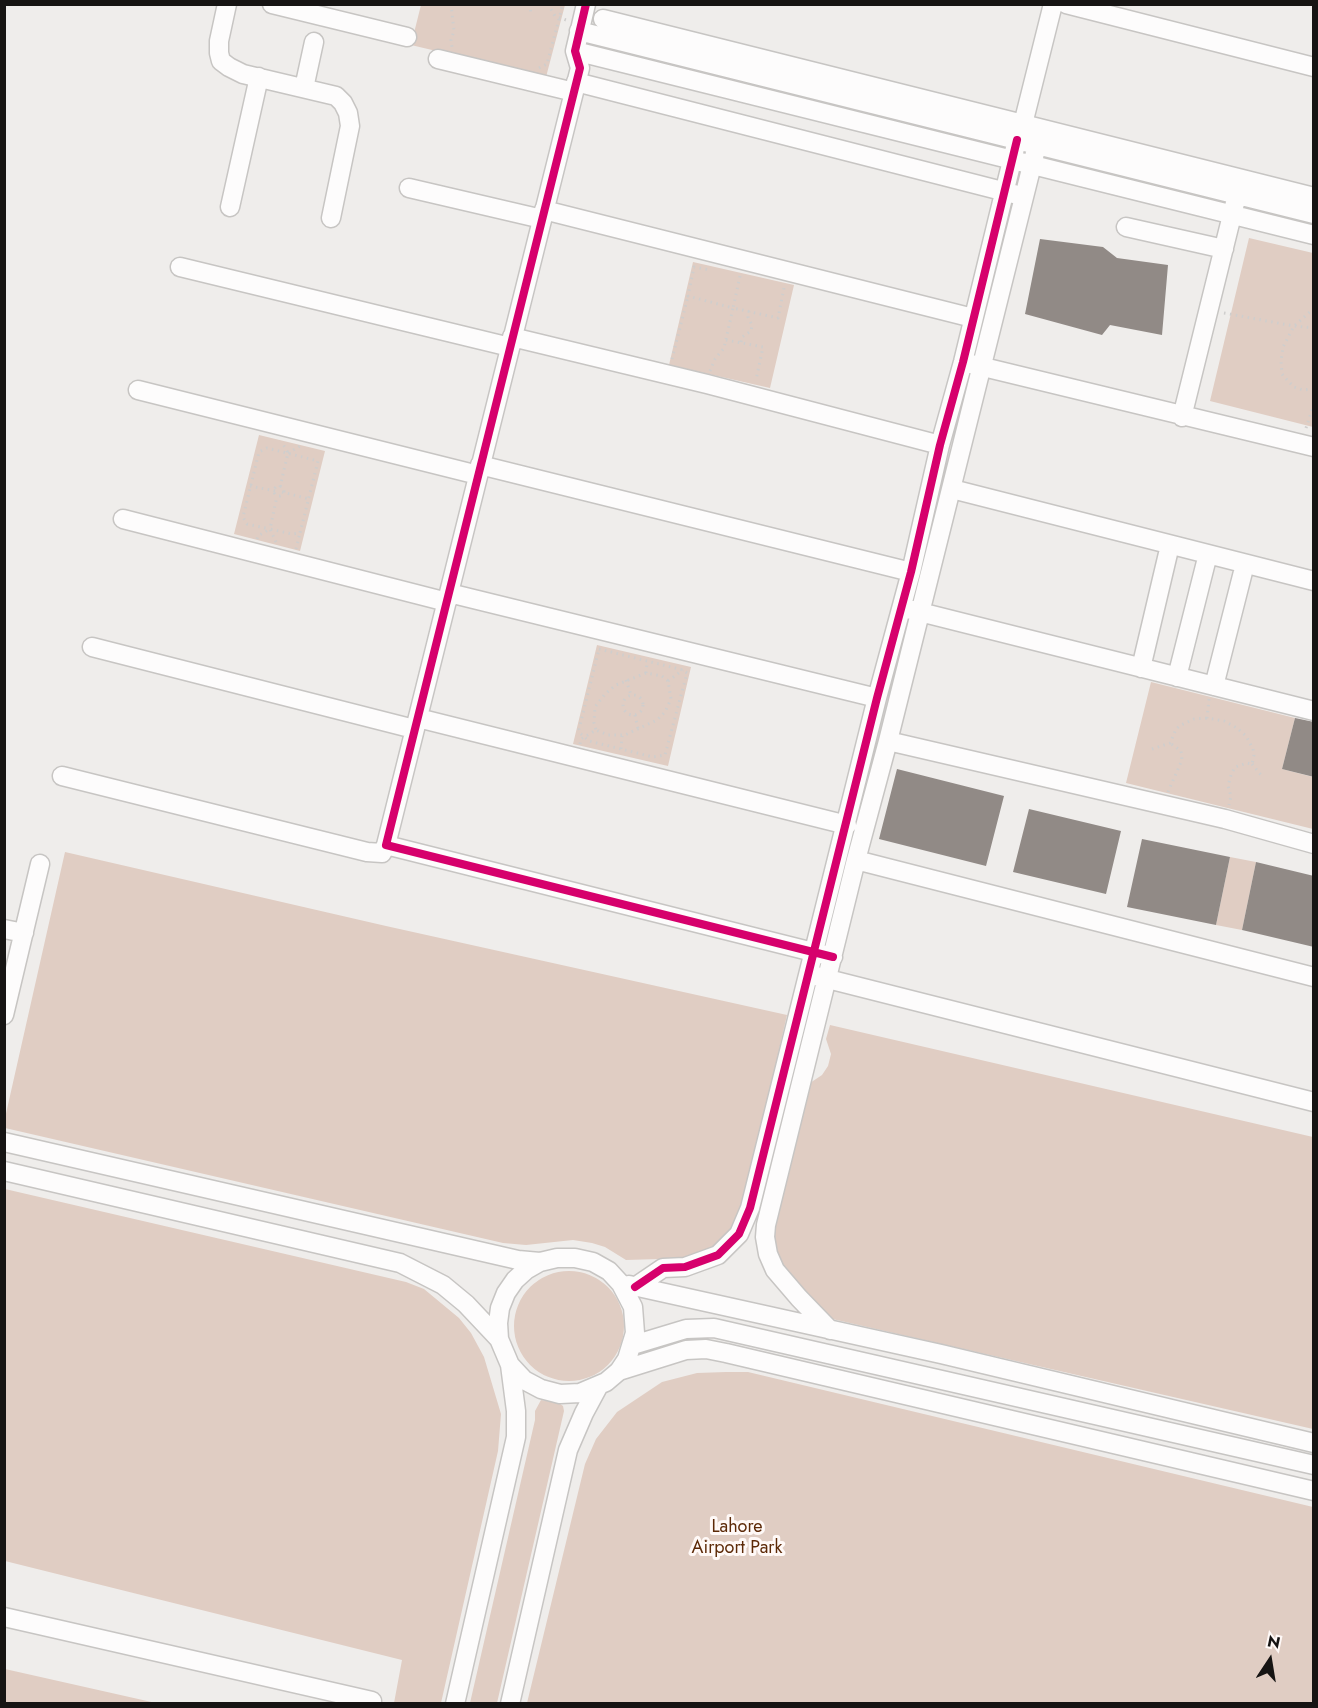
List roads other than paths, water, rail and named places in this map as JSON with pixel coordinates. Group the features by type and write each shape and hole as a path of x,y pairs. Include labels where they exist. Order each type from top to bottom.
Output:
{"street":[{"path":"227,4 219,41 221,61 236,70 336,96 348,113 350,126 348,140 331,218"},
{"path":"272,4 407,37"},
{"path":"62,776 367,852 382,853 386,845 543,214 576,73 580,27 586,4"},
{"path":"628,1285 663,1268 699,1264 718,1255 731,1244 744,1225 847,825 877,698 952,489 972,364 973,318 1012,161 1024,138 1053,4"},
{"path":"1066,4 1314,67"},
{"path":"580,27 602,20 1024,138 1314,214"},
{"path":"576,73 593,55 602,20"},
{"path":"304,88 314,42"},
{"path":"446,55 576,73 1025,197"},
{"path":"593,55 1314,235"},
{"path":"230,207 259,77"},
{"path":"830,1330 775,1270 768,1254 765,1237 766,1225 856,860 888,741 910,610 911,572 940,445 972,364 1025,197 1032,166 1024,138"},
{"path":"1024,138 1314,197"},
{"path":"409,188 543,214 743,260 973,318"},
{"path":"1182,417 1237,195"},
{"path":"1126,227 1224,249"},
{"path":"180,267 707,384 940,445"},
{"path":"972,364 1307,446"},
{"path":"138,390 911,572"},
{"path":"952,489 1314,581"},
{"path":"123,519 877,698"},
{"path":"1141,668 1170,545"},
{"path":"1177,677 1208,554"},
{"path":"1213,686 1245,564"},
{"path":"910,610 1314,711"},
{"path":"92,648 576,758 847,825"},
{"path":"888,741 1225,819 1314,844"},
{"path":"386,845 833,957"},
{"path":"856,860 1314,977"},
{"path":"4,1015 40,864"},
{"path":"4,928 24,933"},
{"path":"809,974 1314,1102"},
{"path":"4,1142 518,1260 540,1262"},
{"path":"4,1171 400,1263 444,1285 499,1339"},
{"path":"455,1704 514,1451 517,1424 510,1365 499,1339 500,1308 515,1280 540,1262 557,1258 575,1258 593,1262 628,1285 1314,1443"},
{"path":"510,1365 524,1380 541,1389 560,1394 580,1393 598,1387 619,1371 633,1345 636,1320 628,1285"},
{"path":"633,1345 686,1329 714,1328 1314,1465"},
{"path":"619,1371 678,1352 706,1349 1314,1491"},
{"path":"510,1704 568,1450 598,1387"},
{"path":"4,1617 372,1701"}],"park label":[{"name":"Lahore Airport Park","path":"737,1538"}]}
